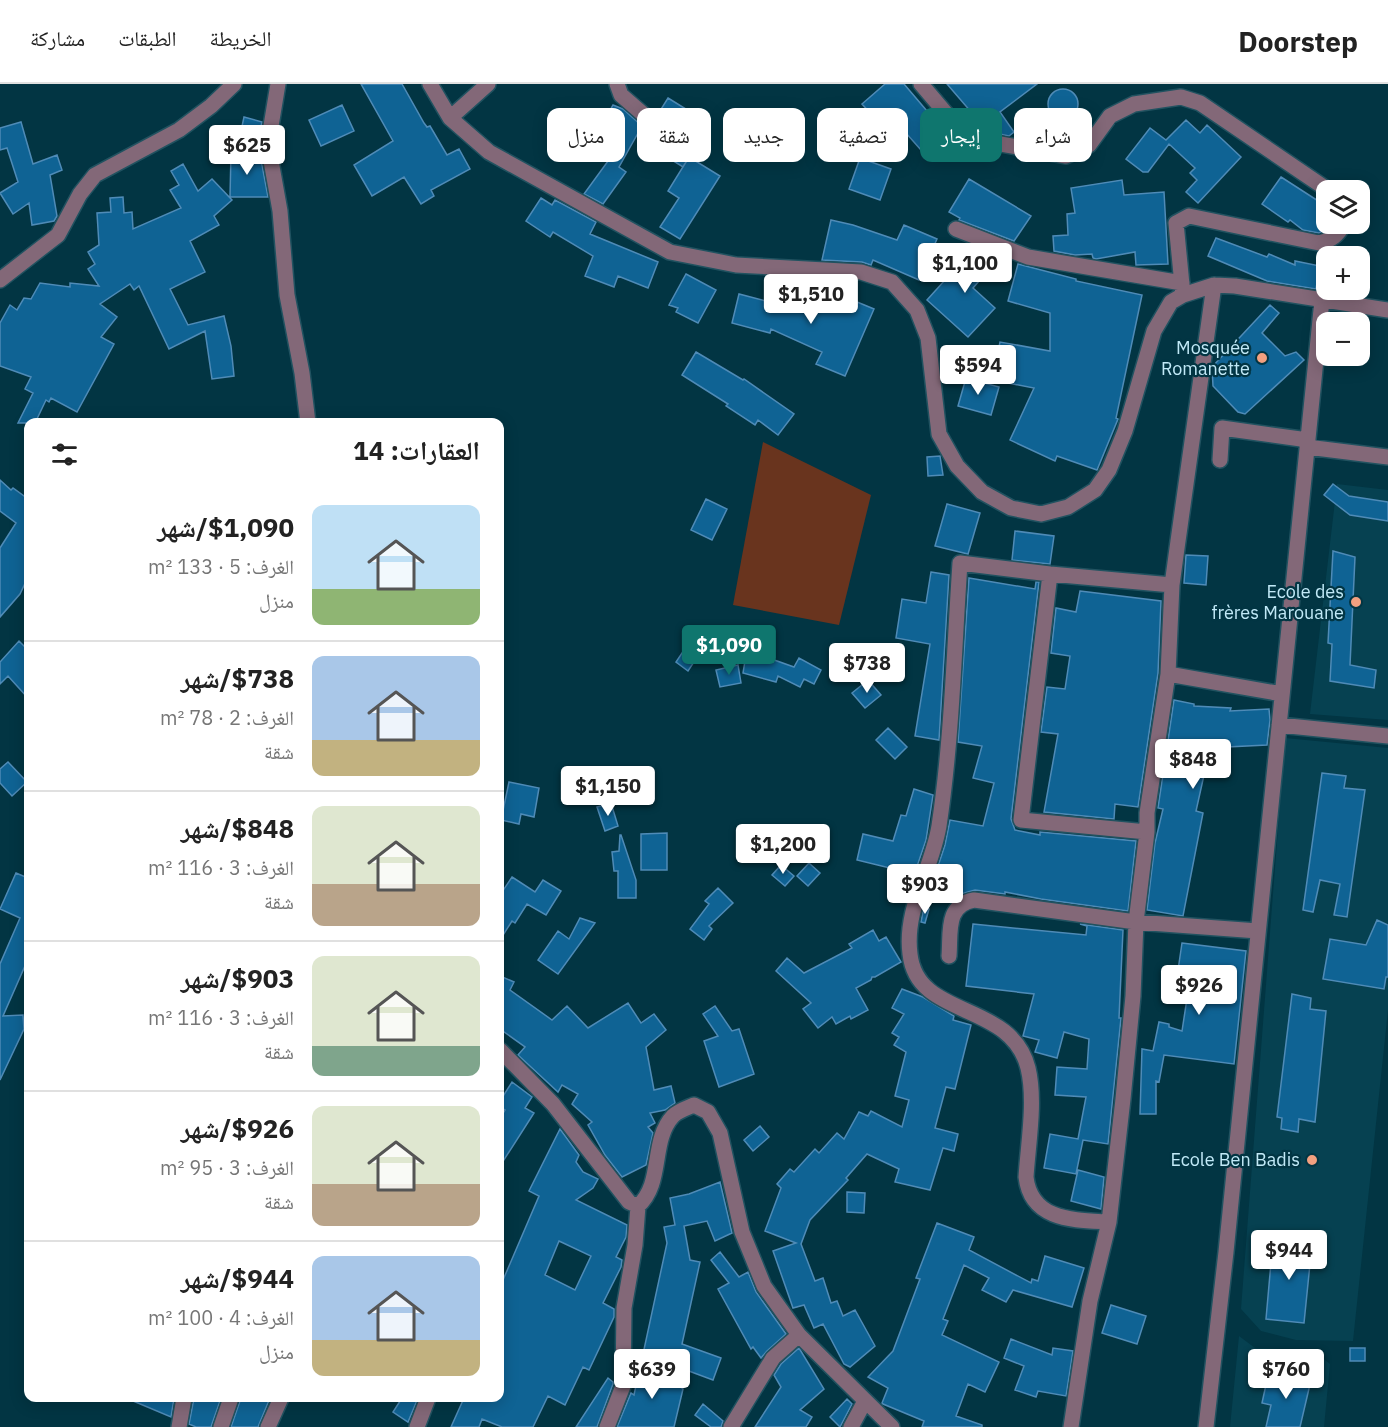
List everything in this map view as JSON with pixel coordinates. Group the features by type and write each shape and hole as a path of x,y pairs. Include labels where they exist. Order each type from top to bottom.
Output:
{"street":[{"path":"0,280 58,235 80,194 96,175 179,130 234,84"},
{"path":"278,84 268,144 280,211 287,295 302,373 307,418"},
{"path":"430,84 450,118 489,152 670,252 736,266 861,272 892,282 917,310 928,338 939,434 957,466 982,492 1011,508 1041,514 1068,507 1095,490 1109,470 1125,432 1154,331 1171,302 1182,289 1176,223 1189,216 1319,243 1331,240 1338,234"},
{"path":"450,118 488,84"},
{"path":"617,84 621,95 637,109"},
{"path":"921,84 955,124 984,141 1066,156 1089,145 1110,116 1134,104 1181,97 1200,104 1316,182"},
{"path":"956,229 1028,257 1182,289 1214,285 1235,286 1316,299"},
{"path":"1071,1427 1090,1301 1109,1222 1128,1042 1136,922 1148,832 1147,813 1168,674 1173,585 1214,285"},
{"path":"1206,1427 1322,300 1388,310"},
{"path":"1220,460 1222,428 1388,457"},
{"path":"1109,1222 1065,1219 1044,1210 1033,1200 1027,1189 1026,1178 1031,1096 1028,1068 1019,1048 1007,1032 931,992 917,976 910,956 909,936 915,904 938,830 946,774 960,563 1173,585"},
{"path":"1050,574 1021,820 1148,832"},
{"path":"1168,674 1282,694"},
{"path":"1279,725 1388,736"},
{"path":"949,957 952,913 962,902 974,900 1136,922 1258,931"},
{"path":"504,1054 554,1104 629,1202 638,1206"},
{"path":"607,1427 623,1386 624,1308 635,1245 638,1206 645,1200 651,1186 664,1130 674,1115 694,1105 708,1112 720,1133 742,1232 764,1286 799,1335 892,1427"},
{"path":"731,1427 773,1358 799,1335"},
{"path":"850,1427 865,1401"},
{"path":"179,1427 183,1402"},
{"path":"221,1427 230,1402"},
{"path":"268,1427 278,1402"},
{"path":"417,1427 426,1402"}],"shaded area":[{"path":"763,442 871,495 839,625 733,605"},
{"name":"Ecole des frères Marouane","path":"1337,484 1388,490 1388,720 1310,714"},
{"name":"Ecole Ben Badis","path":"1285,738 1388,748 1388,1010 1353,1341 1296,1340 1261,1331 1241,1309"},
{"path":"1239,1336 1255,1348 1313,1350 1330,1364 1324,1427 1230,1427"}],"building":[{"path":"361,84 402,84 424,123 427,127 430,126 447,155 459,149 470,169 431,190 434,196 421,204 404,177 372,196 354,165 393,141"},
{"path":"885,84 904,84 924,108 920,108 920,149 908,135 908,108 866,108 862,104"},
{"path":"947,84 1037,84 1002,110 1002,108 968,108"},
{"path":"1057,90 1069,90 1077,98 1077,108 1049,108 1049,98"},
{"path":"668,98 684,108 662,108"},
{"path":"342,105 354,131 321,146 309,120"},
{"path":"625,111 637,122 637,135 625,156"},
{"path":"1002,115 1014,132 1009,136 1002,134"},
{"path":"244,117 262,122 259,136 241,131"},
{"path":"1186,120 1200,133 1207,125 1241,157 1198,203 1186,192 1197,180 1190,173 1195,168 1169,144 1148,172 1143,172 1126,159 1150,128 1166,140"},
{"path":"21,122 33,164 57,155 62,170 50,175 57,216 54,221 32,225 29,203 13,214 0,193 18,182 7,148 0,150 0,128"},
{"path":"231,153 260,154 268,197 230,197"},
{"path":"607,162 622,162 619,167 626,172 603,204 584,194"},
{"path":"675,162 686,162 683,167"},
{"path":"686,162 697,162 720,176 680,239 660,227 679,198 668,191"},
{"path":"859,162 871,162 891,169 880,200 849,189"},
{"path":"183,164 198,191 212,179 232,200 214,216 219,225 190,241 205,272 170,289 188,325 224,316 231,346 234,376 212,379 205,331 169,349 139,286 134,290 130,284 100,304 117,317 101,337 114,344 77,412 51,398 49,402 46,400 37,418 24,418 24,423 18,423 33,393 25,389 31,377 0,366 0,323 10,305 17,310 24,298 31,299 40,283 70,287 70,283 99,286 88,269 95,264 88,252 99,245 97,213 111,212 110,198 123,197 124,213 132,212 133,229 181,208 170,190 179,185 171,171"},
{"path":"1281,177 1316,200 1316,232 1303,230 1262,204"},
{"path":"969,179 1031,216 1014,241 959,220 960,218 949,212"},
{"path":"1122,180 1124,195 1164,192 1168,264 1136,265 1135,252 1096,259 1092,254 1075,255 1054,251 1053,236 1068,235 1067,214 1075,213 1071,188"},
{"path":"541,198 552,205 555,200 596,222 590,234 658,262 648,288 618,276 614,287 585,276 593,256 553,232 550,237 526,221"},
{"path":"831,220 897,240 904,225 937,239 919,280 873,260 871,265 862,262 822,260"},
{"path":"1216,238 1267,257 1269,254 1295,265 1295,261 1316,265 1316,289 1267,281 1208,256"},
{"path":"980,249 1000,257 973,288 995,308 968,337 927,300 954,270 958,274"},
{"path":"1018,264 1076,279 1076,281 1142,295 1116,418 1118,419 1097,470 1057,456 1055,461 1010,440 1034,388 992,380 1000,342 1050,351 1050,313 1008,301"},
{"path":"686,274 716,290 698,323 676,312 678,308 669,305"},
{"path":"801,290 841,307 845,297 874,309 845,376 816,364 822,352 771,329 770,333 732,323 739,294 793,308"},
{"name":"Mosquée Romanette","path":"1270,305 1279,313 1262,333 1285,356 1296,352 1304,360 1245,414 1238,412 1213,386 1212,367"},
{"path":"696,352 744,379 794,414 778,435 758,420 755,425 726,406 728,404 682,375"},
{"path":"966,378 999,387 991,415 958,406"},
{"path":"940,456 943,475 928,476 927,457"},
{"path":"0,480 11,490 13,488 24,496 24,586 20,594 0,617 0,548 16,523 0,511"},
{"path":"1333,484 1349,496 1388,502 1388,521 1350,515 1324,495"},
{"path":"706,499 727,509 712,540 691,530"},
{"path":"947,504 980,513 968,554 935,546"},
{"path":"1015,531 1054,536 1050,564 1012,560"},
{"path":"1333,551 1355,557 1350,665 1376,670 1374,688 1330,681 1332,644 1328,643"},
{"path":"1186,555 1208,556 1206,585 1184,583"},
{"path":"931,572 949,575 939,740 915,736 930,644 896,638 902,599 926,603"},
{"path":"969,578 1035,589 1036,582 1039,582 1011,819 1015,830 1040,835 1040,832 1136,841 1128,911 1005,892 1005,894 975,890 961,894 953,892 955,882 934,878 945,845 950,820 983,826 994,783 973,778 982,746 958,742"},
{"path":"1080,591 1161,601 1158,673 1138,807 1115,804 1114,819 1044,812 1058,734 1041,732 1047,687 1065,689 1070,656 1051,653 1056,608 1076,612"},
{"path":"19,641 24,646 24,694 8,676 0,684 0,662"},
{"path":"684,650 696,659 688,671 676,662"},
{"path":"746,655 762,658 763,656 794,667 799,658 821,670 814,684 804,679 800,687 778,676 776,682 743,673"},
{"path":"738,665 741,683 720,687 716,670"},
{"path":"868,680 881,695 865,708 852,693"},
{"path":"1174,700 1194,704 1194,706 1231,708 1230,711 1269,709 1270,720 1267,745 1227,747 1226,768 1206,766 1196,811 1203,813 1183,916 1147,910 1155,843 1163,809 1158,808"},
{"path":"888,728 907,747 895,759 876,740"},
{"path":"8,762 24,779 24,785 12,796 0,783 0,769"},
{"path":"1322,773 1346,776 1344,788 1365,790 1347,917 1334,915 1340,884 1320,880 1313,912 1303,910"},
{"path":"509,782 539,788 534,817 521,814 519,824 504,821 504,806"},
{"path":"914,789 933,795 926,840 911,884 891,881 898,870 857,860 863,834 893,841 901,815 906,816"},
{"path":"611,803 618,826 605,831 597,807"},
{"path":"667,833 667,870 641,870 641,834"},
{"path":"620,835 636,880 636,898 618,898 618,871 614,871 612,852 619,851"},
{"path":"809,863 820,873 808,886 797,876"},
{"path":"781,865 794,876 785,886 772,875"},
{"path":"16,873 24,876 24,968 3,1016 23,1015 24,1029 0,1080 0,964 20,918 0,909"},
{"path":"512,877 535,892 543,880 561,891 546,915 527,904 515,923 512,921 504,934 504,889"},
{"path":"718,888 733,903 709,926 712,929 704,940 690,929 709,904 705,901"},
{"path":"924,907 929,909 925,923 921,922"},
{"path":"580,918 595,923 558,974 538,960 558,931 569,939"},
{"path":"1377,920 1388,925 1388,977 1386,977 1384,989 1323,979 1330,939 1366,945"},
{"path":"973,924 1086,935 1087,926 1080,924 1123,930 1119,1018 1121,1018 1108,1144 1083,1140 1076,1174 1044,1168 1050,1134 1078,1139 1086,1097 1055,1095 1057,1067 1087,1069 1089,1039 1064,1032 1057,1058 1035,1052 1039,1040 1023,1036 1034,994 966,986"},
{"path":"873,930 879,941 886,937 901,962 856,988 868,1010 836,1024 832,1017 818,1028 803,1009 811,1003 776,971 787,958 804,973 852,948 849,944"},
{"path":"1182,943 1246,951 1234,1064 1164,1055 1159,1082 1156,1081 1156,1114 1140,1114 1142,1049 1153,1051 1159,1022 1182,1031 1190,979 1177,977"},
{"path":"504,978 514,982 510,990 552,1020 567,1006 588,1028 628,1003 641,1023 654,1014 666,1030 646,1047 654,1090 671,1086 675,1103 665,1110 650,1113 655,1123 648,1127 653,1133 646,1165 622,1177 605,1155 588,1125 592,1122 572,1104 578,1094 562,1085 558,1092 518,1055 525,1047 504,1032"},
{"path":"902,989 923,997 954,1016 953,1020 971,1025 955,1089 946,1087 935,1128 958,1134 954,1151 943,1148 930,1190 895,1182 899,1169 867,1154 846,1178 848,1180 810,1220 801,1244 815,1281 823,1278 831,1303 837,1301 843,1316 855,1310 875,1346 850,1367 844,1364 823,1324 814,1328 804,1305 793,1308 773,1251 796,1243 765,1231 781,1188 777,1184 790,1169 794,1172 815,1149 819,1153 837,1133 844,1139 859,1112 868,1116 871,1111 902,1127 909,1100 895,1096 906,1052 894,1045 899,1037 892,1033 904,1014 892,1008"},
{"path":"1292,994 1311,998 1310,1009 1326,1011 1315,1122 1299,1119 1298,1132 1281,1129 1282,1118 1277,1117"},
{"path":"715,1006 732,1031 739,1029 754,1074 719,1087 704,1041 718,1036 703,1014"},
{"path":"512,1082 532,1097 525,1108 534,1113 504,1160 505,1110 504,1095"},
{"path":"760,1126 769,1137 753,1151 744,1140"},
{"path":"560,1129 579,1155 576,1162 583,1172 598,1179 593,1188 576,1200 627,1225 626,1237 616,1257 622,1260 621,1267 603,1303 614,1309 614,1317 589,1370 583,1367 565,1405 548,1396 533,1427 502,1427 482,1419 479,1427 451,1427 462,1402 504,1402 504,1278 539,1196 529,1191","holes":["559,1241 591,1256 575,1290 545,1275"]},
{"path":"1078,1170 1104,1177 1101,1209 1071,1201"},
{"path":"720,1182 732,1233 715,1241 707,1221 684,1226 690,1260 700,1262 682,1344 721,1358 713,1380 643,1354 667,1243 664,1227 675,1225 670,1198 689,1194"},
{"path":"847,1192 865,1193 864,1213 847,1212"},
{"path":"937,1223 974,1237 969,1250 1031,1283 1032,1279 1038,1281 1045,1256 1084,1268 1072,1307 1013,1290 1006,1302 982,1290 989,1278 964,1265 943,1319 948,1321 942,1335 999,1362 985,1392 968,1384 956,1416 982,1425 982,1427 922,1427 924,1421 883,1404 888,1388 868,1377 893,1351 920,1279 916,1278"},
{"path":"1273,1240 1312,1244 1304,1323 1266,1319"},
{"path":"720,1252 739,1277 748,1272 756,1292 786,1334 761,1358 753,1347 751,1349 718,1289 729,1283 711,1260"},
{"path":"1111,1305 1146,1316 1137,1344 1102,1333"},
{"path":"1011,1339 1052,1355 1053,1348 1073,1351 1066,1396 1038,1391 1036,1397 1015,1390 1024,1366 1004,1358"},
{"path":"799,1348 824,1389 800,1410 812,1417 806,1427 755,1427 781,1387 774,1375 781,1364"},
{"path":"1350,1348 1365,1348 1365,1361 1350,1361"},
{"path":"642,1357 683,1389 674,1427 617,1427 631,1393 634,1395"},
{"path":"1269,1371 1311,1380 1300,1427 1266,1427 1271,1405 1262,1403"},
{"path":"608,1378 613,1384 597,1427 576,1427"},
{"path":"847,1399 852,1404 840,1427 830,1417"},
{"path":"135,1402 173,1402 171,1417"},
{"path":"193,1402 220,1402 211,1427 196,1427 189,1424"},
{"path":"240,1402 268,1402 258,1427 231,1427"},
{"path":"399,1402 416,1402 408,1422 393,1412"},
{"path":"703,1404 723,1421 721,1427 711,1427 695,1415"}],"place":[{"name":"Mosquée Romanette","path":"1262,358"},
{"name":"Ecole des frères Marouane","path":"1356,602"},
{"name":"Ecole Ben Badis","path":"1312,1160"}]}
